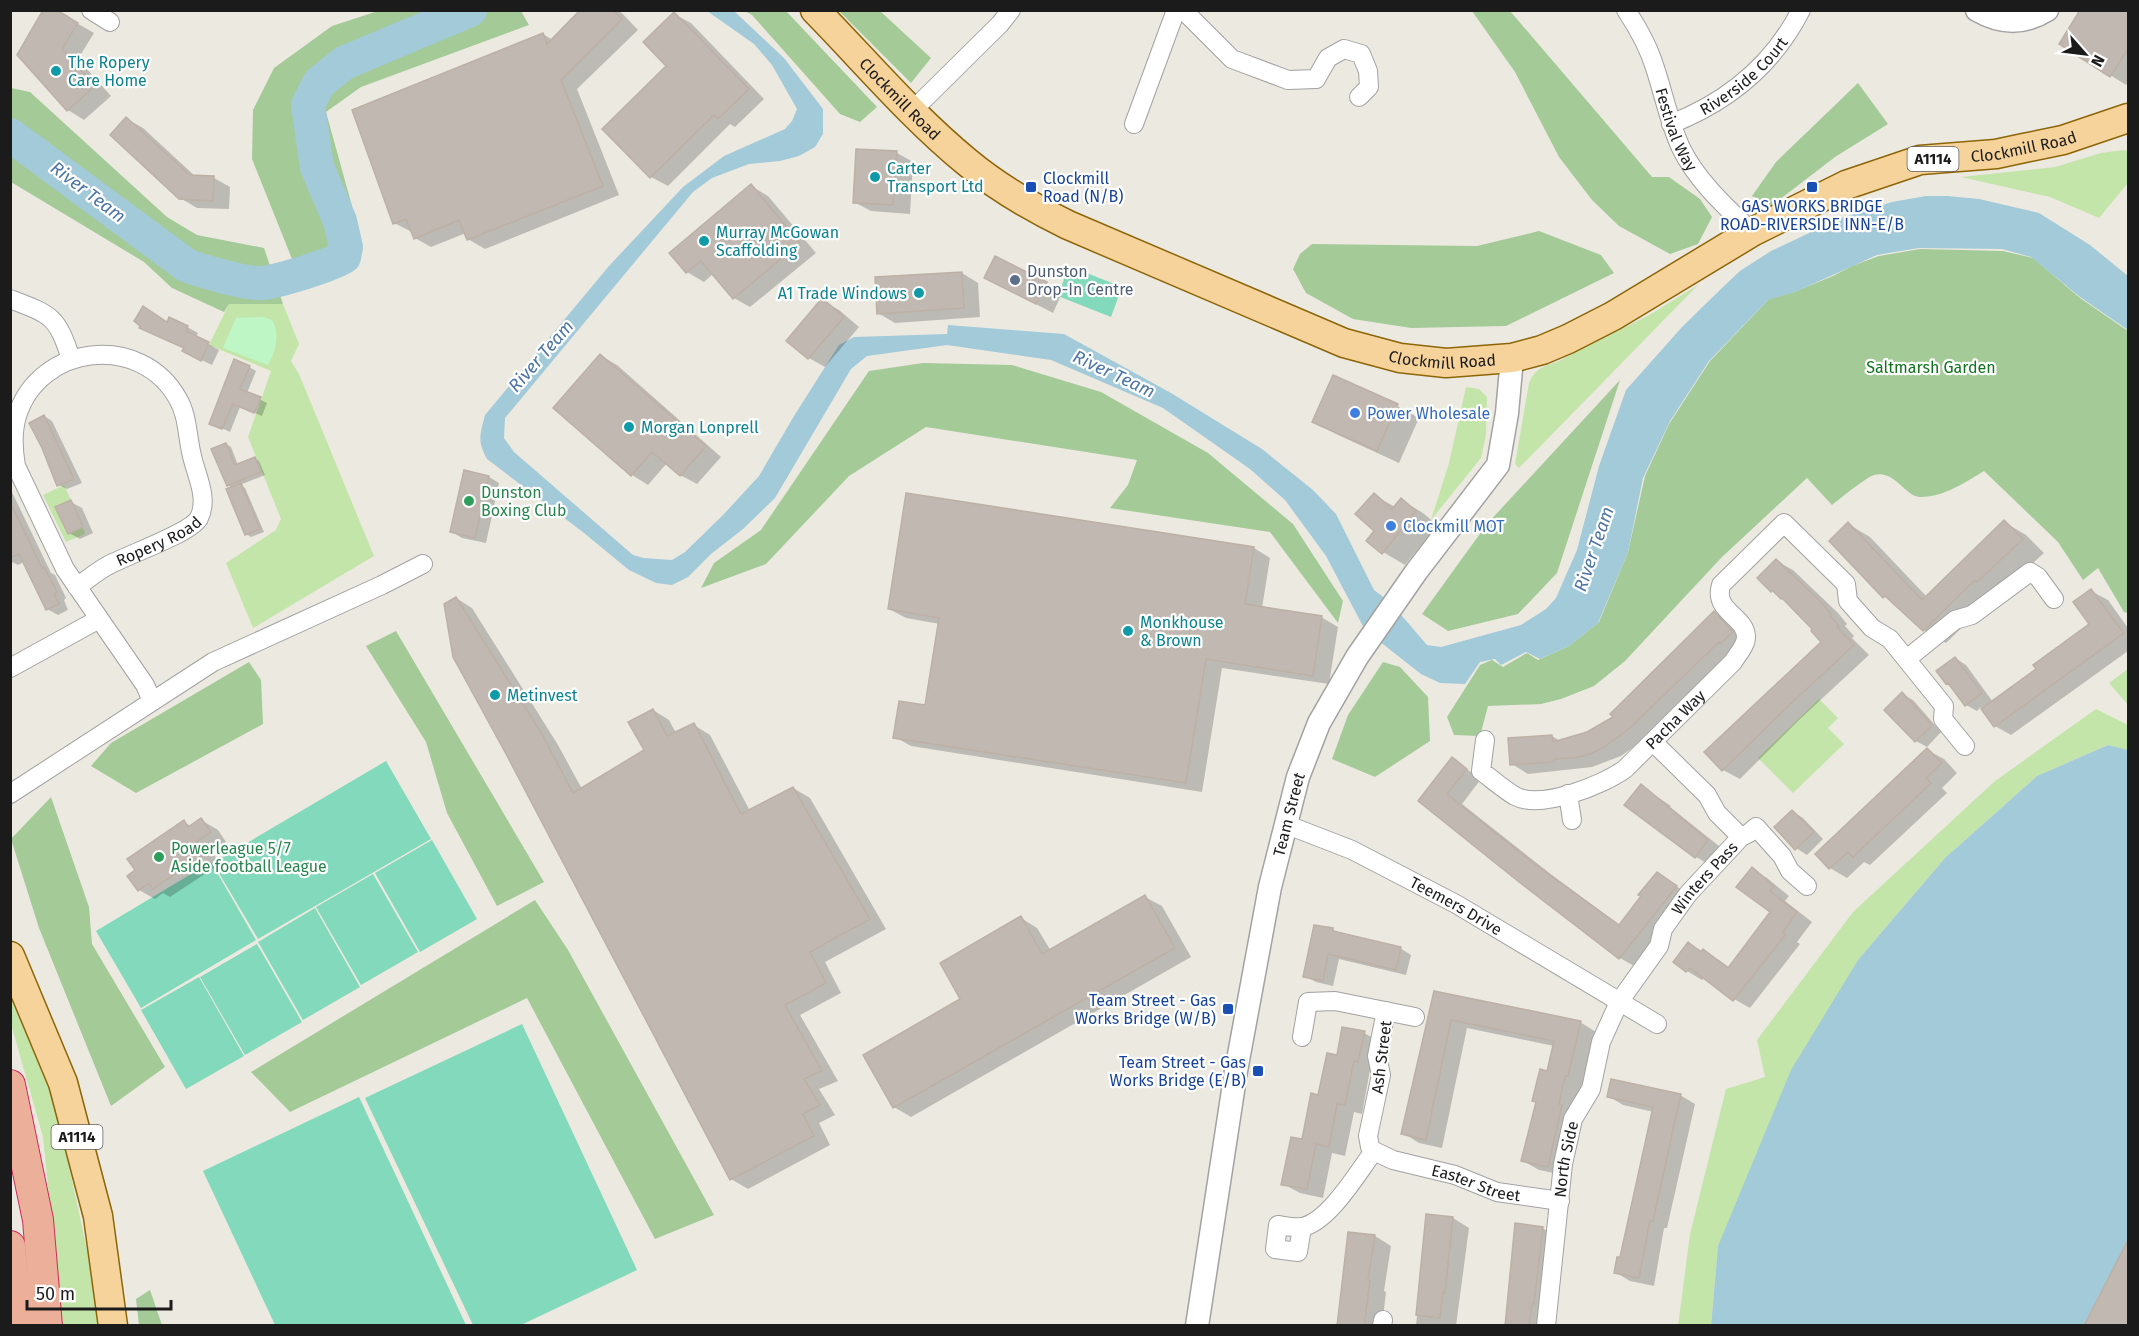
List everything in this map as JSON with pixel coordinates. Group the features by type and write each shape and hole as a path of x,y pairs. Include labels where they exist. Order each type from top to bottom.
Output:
{"highway":[{"path":"10,1085 38,1220 47,1326"},
{"path":"10,1246 17,1326"}],"main road":[{"name":"Clockmill Road","path":"815,10 912,111 968,163 1033,207 1068,225 1344,343 1419,361 1464,363 1512,358 1542,350 1613,316 1752,232 1846,185 1920,160 1996,154 2063,140 2127,121"},
{"name":"A1114","path":"10,956 63,1083 98,1216 114,1326"}],"street":[{"path":"91,10 110,22"},
{"path":"912,111 1000,24 1011,10"},
{"path":"1134,124 1176,10"},
{"path":"1183,10 1232,59 1288,80 1316,79 1328,58 1344,49 1361,54 1368,71 1369,87 1359,97"},
{"name":"Festival Way","path":"1626,10 1637,27 1655,66 1671,124 1682,150 1699,176 1719,200 1752,232"},
{"name":"Riverside Court","path":"1671,124 1718,102 1759,69 1779,45 1801,10"},
{"path":"1977,10 1992,18 2014,22 2026,21 2047,10"},
{"path":"10,300 52,318 61,329 71,359"},
{"name":"Ropery Road","path":"77,587 108,565 194,524 202,509 203,498 190,448 183,408 164,380 151,369 127,357 111,354 71,359 40,380 27,396 17,415 13,437 13,467 55,550 77,587 152,700"},
{"name":"Team Street","path":"1197,1326 1236,1071 1270,887 1298,777 1319,723 1357,657 1416,572 1495,472 1501,456 1512,358"},
{"name":"Pacha Way","path":"1485,740 1481,771 1516,797 1526,799 1568,794 1601,784 1625,769 1732,662 1742,648 1746,638 1744,629 1722,604 1718,593 1721,585 1784,523 1846,584 1848,601 1872,628 1890,639 1908,658"},
{"path":"10,794 213,662 423,564"},
{"path":"1965,746 1943,719 1944,706 1908,658 1955,620 1972,615 2030,572 2038,577 2054,599"},
{"path":"10,668 99,619"},
{"path":"1653,742 1707,795 1717,813 1741,837"},
{"path":"1568,794 1572,820"},
{"name":"Teemers Drive","path":"1285,824 1352,850 1455,904 1657,1024"},
{"name":"Winters Pass","path":"1619,1002 1659,946 1663,929 1688,894 1741,837 1756,827 1782,856 1790,871 1808,886"},
{"name":"Ash Street","path":"1302,1036 1308,1002 1335,1001 1415,1017"},
{"name":"North Side","path":"1546,1326 1563,1164 1573,1119 1591,1089 1601,1042 1619,1002"},
{"name":"Ash Street","path":"1374,1151 1370,1147 1368,1136 1381,1075 1377,1056 1386,1011"},
{"path":"1302,1227 1322,1217 1337,1201 1374,1151"},
{"name":"Easter Street","path":"1374,1151 1394,1160 1455,1175 1497,1192 1560,1201"}],"green space":[{"path":"381,10 521,11 529,25 361,87 326,112 352,206 334,253 304,289 252,159 253,110 274,68 332,26"},
{"path":"745,11 786,11 877,107 860,122 840,114 752,15"},
{"path":"839,11 880,11 931,58 911,83"},
{"path":"1472,11 1510,11 1652,177 1669,177 1700,199 1712,217 1698,244 1670,254 1619,226 1592,200 1559,157 1515,72"},
{"path":"1858,83 1888,124 1835,157 1771,206 1752,196 1776,162"},
{"path":"11,88 30,92 167,217 197,235 264,248 283,304 229,304 224,312 172,288 144,262 11,182"},
{"path":"2128,151 2128,183 2099,218 2050,197 1961,177 2055,167 2101,153"},
{"path":"1539,231 1601,255 1614,273 1506,326 1411,328 1353,319 1306,293 1293,269 1300,254 1312,244 1477,246"},
{"name":"Saltmarsh Garden","path":"1920,249 2003,251 2033,258 2080,298 2128,331 2128,613 2124,612 2098,568 2083,580 2058,542 1984,471 1945,492 1928,497 1914,495 1888,476 1874,475 1832,505 1807,478 1722,557 1625,661 1594,686 1541,704 1488,706 1480,736 1454,735 1447,717 1480,665 1492,660 1503,667 1527,653 1538,660 1569,646 1599,622 1628,552 1645,476 1669,424 1710,361 1769,299 1794,292 1879,256"},
{"path":"1069,266 1122,287 1111,317 1058,296"},
{"path":"1698,285 1519,468 1515,464 1529,383 1537,371 1651,314"},
{"path":"229,304 283,304 299,344 291,361 299,374 374,556 253,628 226,563 276,530 281,519 248,437 271,371 209,345"},
{"path":"263,317 272,320 276,331 275,348 268,365 223,348 236,318"},
{"path":"923,363 1012,365 1101,392 1208,453 1293,524 1343,601 1338,623 1270,532 1110,508 1128,485 1137,460 926,427 849,476 766,564 701,588 714,563 761,530 869,371"},
{"path":"1620,380 1557,573 1518,614 1448,631 1422,614 1487,524"},
{"path":"1466,387 1479,389 1487,397 1486,435 1481,458 1431,520 1449,463"},
{"path":"64,485 71,500 56,508 67,534 83,527 85,534 66,542 43,495"},
{"path":"396,631 544,882 497,906 447,813 426,742 366,646"},
{"path":"249,662 261,680 263,724 136,793 91,766 111,743"},
{"path":"1383,662 1400,667 1428,697 1430,741 1375,777 1332,759 1348,715"},
{"path":"2128,669 2128,705 2109,683"},
{"path":"1819,699 1838,718 1828,728 1844,744 1793,793 1758,758"},
{"path":"2096,709 2128,725 2128,750 2108,745 2037,776 1945,858 1858,960 1718,1246 1711,1325 1678,1326 1690,1234 1726,1089 1765,1077 1757,1040 1853,912 1995,781"},
{"path":"386,761 431,839 258,939 213,863"},
{"path":"51,797 89,907 92,944 165,1067 111,1106 39,928 11,839"},
{"path":"432,840 477,919 420,952 375,873"},
{"path":"211,862 256,940 141,1008 96,931"},
{"path":"373,874 418,952 361,985 316,907"},
{"path":"535,900 568,950 714,1215 655,1239 527,998 290,1112 251,1072"},
{"path":"315,908 360,987 303,1020 258,942"},
{"path":"257,944 302,1022 245,1055 200,977"},
{"path":"199,977 244,1056 186,1089 141,1010"},
{"path":"10,994 52,1087 87,1250 99,1325 62,1325 43,1137 11,1024"},
{"path":"522,1024 637,1270 521,1325 473,1325 365,1098"},
{"path":"359,1097 466,1325 275,1325 203,1171"},
{"path":"150,1290 162,1325 139,1325 136,1299"}],"water":[{"path":"707,11 734,11 784,58 823,109 823,134 815,147 799,156 780,161 749,164 712,178 693,192 505,418 504,438 514,452 633,555 644,558 672,560 685,552 724,514 759,476 839,345 854,337 947,334 948,325 1064,334 1171,393 1262,449 1313,490 1336,514 1374,590 1390,602 1427,645 1441,647 1521,625 1546,609 1556,598 1577,550 1599,466 1626,390 1682,327 1740,271 1771,251 1839,219 1892,202 1926,196 1979,199 2039,213 2090,245 2128,276 2128,330 2080,297 2031,257 2002,249 1919,248 1877,255 1795,292 1768,300 1709,361 1670,421 1643,478 1628,552 1598,623 1569,646 1540,659 1526,652 1501,665 1495,659 1480,662 1465,684 1440,683 1421,674 1365,630 1326,556 1285,500 1250,469 1163,408 1051,360 947,345 867,356 851,369 775,498 688,577 672,585 656,583 629,570 487,459 482,447 481,433 485,415 609,266 683,187 724,156 785,129 792,121 797,109 772,65 754,44"},
{"path":"2108,745 2128,750 2128,1325 1711,1326 1718,1246 1791,1070 1858,960 1945,858 2037,776"}],"building":[{"name":"The Ropery Care Home","path":"43,10 57,10 78,23 62,49 95,86 67,111 17,55"},
{"path":"580,10 613,10 622,19 561,80 603,186 467,240 459,220 414,239 406,219 393,224 352,110 543,33 547,44"},
{"path":"2080,10 2128,10 2128,49 2110,77 2059,44"},
{"path":"674,12 749,89 718,119 714,115 650,178 602,129 666,66 643,42"},
{"path":"126,117 190,175 214,176 213,201 179,199 110,135"},
{"name":"Carter Transport Ltd","path":"856,149 897,151 893,205 853,203"},
{"name":"Murray McGowan Scaffolding","path":"751,184 800,243 733,299 701,261 686,273 669,253"},
{"name":"Dunston Drop-In Centre","path":"995,256 1047,282 1036,304 984,278"},
{"name":"A1 Trade Windows","path":"962,272 964,308 877,314 875,277"},
{"path":"822,298 844,317 808,359 786,341"},
{"path":"143,306 167,322 169,317 188,326 186,331 209,342 201,361 182,351 184,348 139,328 140,326 134,321"},
{"name":"Morgan Lonprell","path":"600,354 706,446 680,476 652,452 631,476 553,408"},
{"path":"234,359 250,366 240,389 261,397 254,413 233,404 222,429 209,424"},
{"name":"Power Wholesale","path":"1333,375 1398,404 1377,451 1312,422"},
{"path":"44,415 74,479 57,486 29,423"},
{"path":"226,443 235,465 255,457 261,472 227,486 211,449"},
{"path":"464,470 489,476 475,538 450,532"},
{"path":"241,483 260,529 245,535 226,489"},
{"name":"Monkhouse & Brown","path":"906,493 1254,547 1245,604 1322,616 1313,676 1206,659 1186,783 893,738 899,701 925,705 939,618 888,609"},
{"name":"Clockmill MOT","path":"1374,493 1392,509 1401,498 1416,511 1382,554 1366,541 1374,531 1355,514"},
{"path":"71,500 83,527 68,534 55,507"},
{"path":"10,502 42,568 44,567 57,592 54,594 59,604 46,610 19,554 10,558"},
{"path":"2004,520 2023,539 1977,582 1975,580 1923,631 1885,596 1883,598 1829,541 1848,522 1922,600"},
{"path":"1776,559 1821,602 1839,626 1837,627 1854,645 1722,771 1704,752 1821,642 1811,631 1812,629 1782,598 1772,590 1771,592 1757,578"},
{"path":"2091,589 2124,633 1994,727 1981,709 2036,669 2033,665 2089,624 2073,602"},
{"path":"456,597 542,734 573,793 644,750 628,722 653,709 667,736 694,723 741,814 793,787 870,919 810,952 826,983 785,1005 822,1071 804,1079 820,1105 803,1114 814,1136 730,1180 453,657 444,604"},
{"path":"1714,611 1733,632 1720,644 1719,642 1629,729 1590,754 1554,759 1554,762 1510,765 1508,738 1552,735 1553,742 1587,732 1613,717 1610,714"},
{"path":"1955,657 1982,693 1965,706 1936,671"},
{"path":"1902,692 1932,725 1915,742 1884,710"},
{"path":"1927,748 1942,763 1926,778 1931,783 1853,857 1848,852 1829,869 1815,854"},
{"path":"1452,757 1467,769 1447,794 1536,865 1619,925 1641,896 1638,895 1657,872 1677,886 1619,959 1418,801"},
{"path":"1641,784 1708,840 1695,858 1624,805"},
{"path":"1792,810 1814,832 1795,850 1774,827"},
{"path":"201,818 211,832 196,842 204,854 153,889 149,883 138,891 127,876 135,870 127,859 184,820 188,827"},
{"path":"1752,867 1774,886 1770,891 1797,912 1783,932 1786,934 1733,1001 1690,968 1686,972 1673,962 1688,942 1701,952 1703,949 1728,968 1770,912 1736,887"},
{"path":"1145,895 1175,948 893,1108 863,1055 960,999 940,963 1021,916 1042,954"},
{"path":"1314,925 1401,947 1396,970 1328,954 1323,981 1303,977"},
{"path":"1434,991 1581,1021 1568,1076 1565,1076 1559,1104 1562,1105 1548,1167 1521,1161 1536,1102 1532,1101 1540,1069 1547,1071 1554,1041 1451,1020 1426,1140 1401,1134"},
{"path":"1342,1027 1365,1031 1358,1062 1354,1061 1345,1105 1337,1104 1329,1147 1316,1144 1307,1189 1281,1185 1291,1137 1302,1139 1311,1093 1318,1095 1327,1053 1337,1055"},
{"path":"1611,1079 1681,1094 1653,1221 1650,1220 1639,1278 1614,1273 1617,1257 1620,1257 1653,1107 1607,1097"},
{"path":"1426,1214 1453,1217 1440,1318 1416,1315"},
{"path":"1515,1223 1543,1227 1534,1304 1532,1304 1529,1326 1505,1326"},
{"path":"1348,1232 1375,1235 1364,1326 1337,1326"},
{"path":"2128,1240 2128,1326 2084,1326"}],"waterway":[{"name":"River Team","path":"10,135 186,265 248,282 264,283 282,279 337,261 344,257 346,247 340,221 317,167 308,105 319,83 344,63 470,10"}],"place":[{"name":"The Ropery Care Home","path":"56,71"},
{"name":"Carter Transport Ltd","path":"875,177"},
{"name":"Clockmill Road (N/B)","path":"1031,187"},
{"name":"GAS WORKS BRIDGE ROAD-RIVERSIDE INN-E/B","path":"1812,187"},
{"name":"Murray McGowan Scaffolding","path":"704,241"},
{"name":"Dunston Drop-In Centre","path":"1015,280"},
{"name":"A1 Trade Windows","path":"919,293"},
{"name":"Power Wholesale","path":"1355,413"},
{"name":"Morgan Lonprell","path":"629,427"},
{"name":"Dunston Boxing Club","path":"469,501"},
{"name":"Clockmill MOT","path":"1391,526"},
{"name":"Monkhouse & Brown","path":"1128,631"},
{"name":"Metinvest","path":"495,695"},
{"name":"Powerleague 5/7 Aside football League","path":"159,857"},
{"name":"Team Street - Gas Works Bridge (W/B)","path":"1228,1009"},
{"name":"Team Street - Gas Works Bridge (E/B)","path":"1258,1071"}]}
